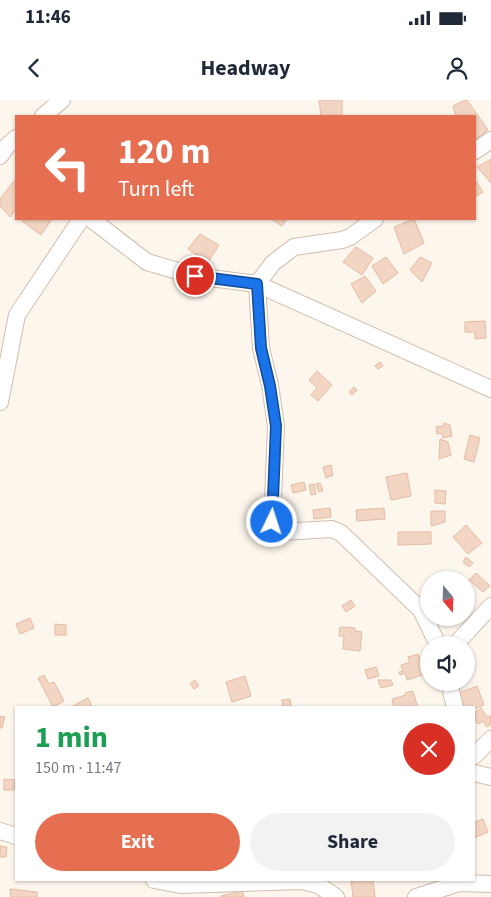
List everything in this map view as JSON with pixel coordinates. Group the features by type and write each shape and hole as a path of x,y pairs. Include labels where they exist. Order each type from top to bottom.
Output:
{"street":[{"path":"44,115 62,100"},
{"path":"476,150 491,140"},
{"path":"0,402 17,315 79,220"},
{"path":"92,220 147,262 195,276 257,284 491,390"},
{"path":"374,220 350,237 342,240 294,247 273,263 257,284 261,348 270,386 276,426 272,522 280,532 332,528 342,533 421,610 434,636"},
{"path":"464,636 491,606"},
{"path":"451,691 455,706"},
{"path":"475,755 491,739"},
{"path":"475,773 491,777"},
{"path":"0,831 15,836"},
{"path":"159,881 180,885 302,881 318,886 336,897"},
{"path":"416,897 459,881 491,884"}],"building":[{"path":"319,100 342,100 342,115 321,115"},
{"path":"467,100 488,130 476,139 476,115 456,115 453,106"},
{"path":"491,159 491,183 477,167"},
{"path":"14,181 15,210 10,217 0,206 0,199"},
{"path":"476,182 483,192 476,196"},
{"path":"23,220 51,220 41,235"},
{"path":"273,220 286,220 282,226"},
{"path":"414,220 424,243 404,254 394,227"},
{"path":"200,234 219,245 208,262 188,249"},
{"path":"356,247 373,258 362,275 343,262"},
{"path":"386,257 398,273 383,284 372,266"},
{"path":"420,257 432,263 422,282 410,270"},
{"path":"365,276 376,291 362,303 351,284"},
{"path":"485,321 486,338 475,339 475,332 465,332 465,322"},
{"path":"380,362 383,366 378,369 375,366"},
{"path":"317,371 332,385 318,401 311,395 317,388 309,380"},
{"path":"354,387 357,390 352,395 349,392"},
{"path":"444,423 450,425 452,436 443,438 442,433 437,434 436,427 443,426"},
{"path":"470,435 480,438 474,462 464,459"},
{"path":"440,439 448,442 451,455 439,459"},
{"path":"331,465 333,475 326,478 323,467"},
{"path":"407,473 411,496 391,500 386,477"},
{"path":"304,482 306,490 293,493 291,485"},
{"path":"320,483 323,491 319,492 316,484"},
{"path":"314,484 316,494 311,495 309,485"},
{"path":"435,490 446,491 445,504 435,503"},
{"path":"330,508 331,517 314,519 313,510"},
{"path":"384,508 385,519 357,521 356,510"},
{"path":"431,511 445,511 445,522 431,526"},
{"path":"289,515 291,519 286,521 284,517"},
{"path":"466,525 482,543 468,554 453,537"},
{"path":"398,532 431,532 431,544 398,545"},
{"path":"466,557 473,563 469,567 463,562"},
{"path":"475,574 490,586 483,592 475,585"},
{"path":"351,600 355,606 346,612 342,606"},
{"path":"30,618 34,628 20,634 16,624"},
{"path":"55,624 66,625 66,635 55,635"},
{"path":"340,627 355,628 355,631 362,632 360,651 343,649 344,636 339,636"},
{"path":"418,654 420,676 407,680 405,673 400,675 399,672 403,671 401,665 410,662 408,657"},
{"path":"376,667 379,676 368,679 365,670"},
{"path":"44,675 49,684 54,682 64,701 52,706 38,678"},
{"path":"245,676 251,696 232,702 226,682"},
{"path":"195,680 199,686 194,689 190,684"},
{"path":"378,680 391,680 393,685 381,688"},
{"path":"477,686 484,705 475,709 475,706 464,706 459,693 475,691 475,687"},
{"path":"413,691 417,706 394,706 392,699 406,695 405,693"},
{"path":"88,698 92,706 73,706"},
{"path":"290,699 291,706 283,706 282,700"},
{"path":"481,708 487,717 491,716 491,724 487,727 483,721 478,724 475,720 475,712"},
{"path":"0,716 5,717 2,728 0,728"},
{"path":"4,779 15,780 14,790 4,790"},
{"path":"483,819 488,832 475,838 475,822"},
{"path":"0,846 7,847 6,857 0,857"},
{"path":"351,881 373,881 375,897 353,897"},
{"path":"10,889 37,892 37,897 11,897"},
{"path":"242,891 244,897 221,897 221,896"}],"route":[{"path":"195,276 257,284 261,348 270,386 276,426 272,522"}]}
